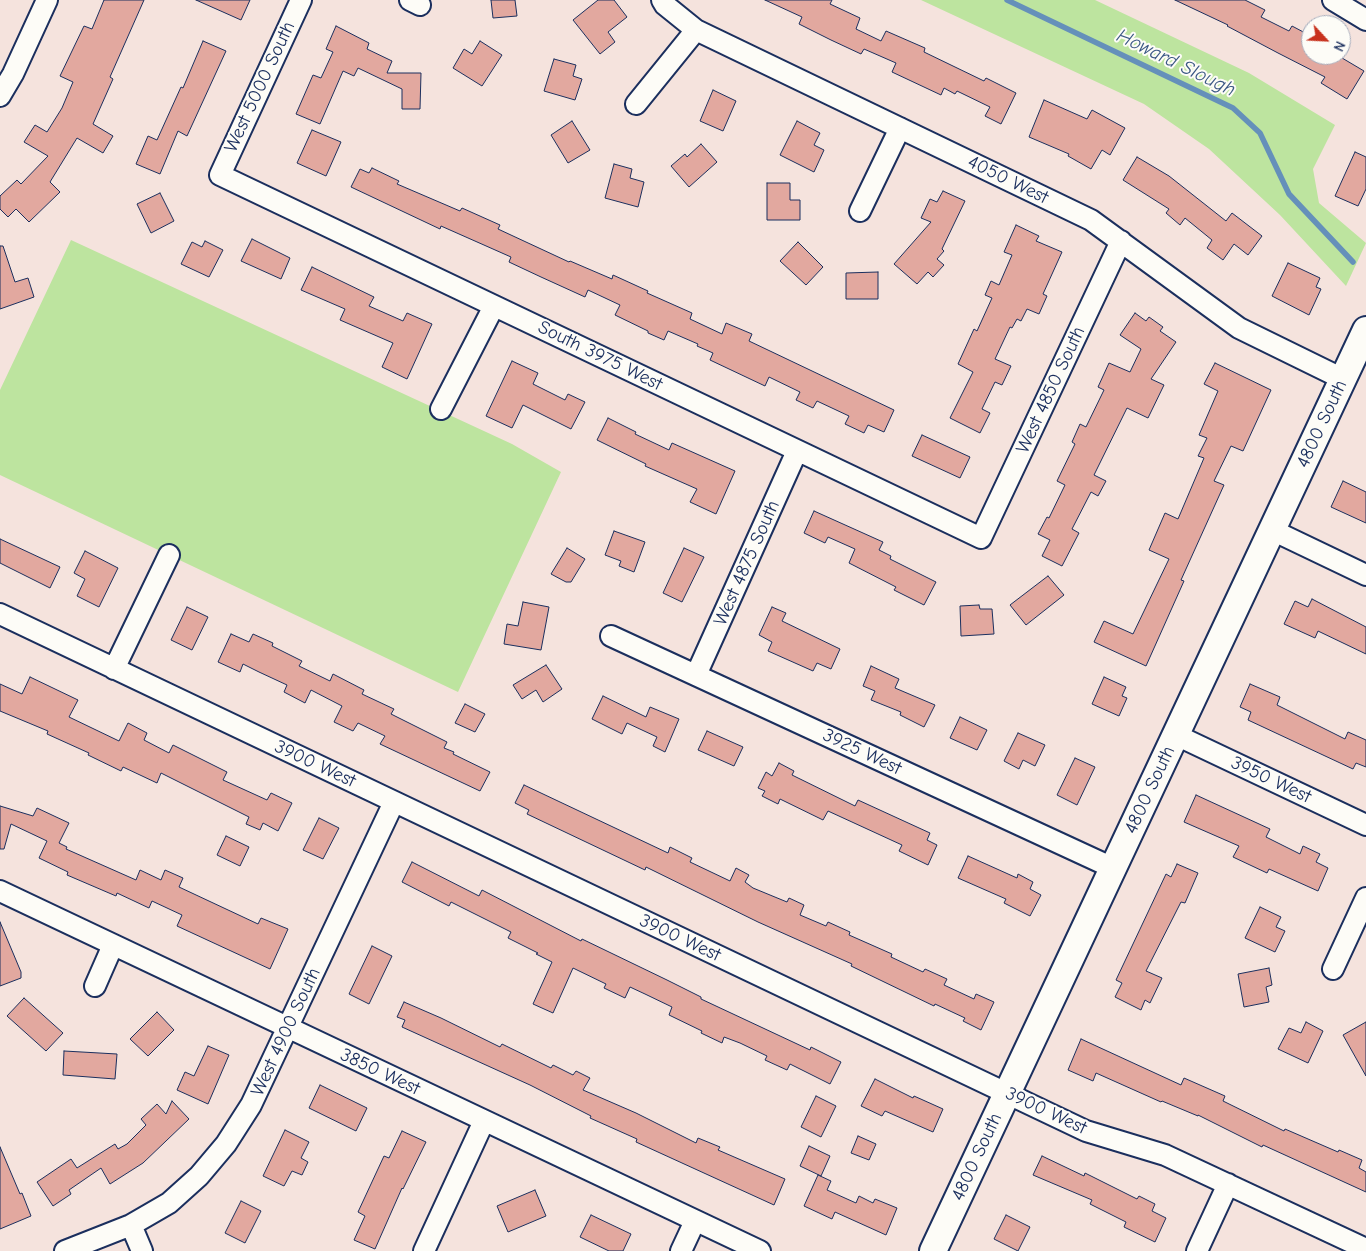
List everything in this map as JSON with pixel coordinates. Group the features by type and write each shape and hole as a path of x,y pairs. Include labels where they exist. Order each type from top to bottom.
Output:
{"street":[{"path":"0,96 13,74 48,0"},
{"name":"West 5000 South","path":"220,175 301,0"},
{"name":"4050 West","path":"662,0 665,5 696,30 1091,220 1239,328 1343,379"},
{"path":"1333,0 1366,20"},
{"path":"636,104 696,30"},
{"path":"860,211 900,128"},
{"name":"South 3975 West","path":"220,175 980,538"},
{"name":"West 4850 South","path":"980,538 1121,241"},
{"path":"441,409 494,306"},
{"name":"4800 South","path":"933,1251 1366,330"},
{"name":"West 4875 South","path":"696,675 798,451"},
{"path":"1272,530 1366,574"},
{"path":"114,668 169,555"},
{"name":"3900 West","path":"0,614 1086,1131 1165,1154 1366,1249"},
{"name":"3925 West","path":"611,636 1113,868"},
{"name":"3950 West","path":"1176,735 1366,824"},
{"name":"West 4900 South","path":"65,1251 131,1225 169,1202 199,1176 226,1144 251,1105 394,802"},
{"name":"3850 West","path":"0,891 760,1251"},
{"path":"1333,969 1366,898"},
{"path":"95,986 113,945"},
{"path":"424,1251 484,1121"},
{"path":"1197,1251 1228,1184"},
{"path":"681,1251 695,1221"},
{"path":"131,1225 142,1251"}],"green space":[{"path":"921,0 1095,0 1249,73 1335,125 1313,169 1319,203 1366,243 1346,286 1280,215 1209,149 1144,104"},
{"path":"71,240 512,444 561,472 458,692 0,475 0,390"}],"building":[{"path":"104,0 144,0 110,77 113,79 93,124 113,136 103,153 77,138 50,182 60,192 29,222 16,209 8,217 0,209 0,196 17,180 21,184 48,156 24,142 35,125 47,132 62,108 73,82 60,76 84,26 92,29"},
{"path":"196,0 250,0 241,20"},
{"path":"491,0 515,0 517,16 493,18"},
{"path":"598,0 614,0 627,17 608,32 615,42 600,54 573,20"},
{"path":"765,0 832,0 830,4 860,18 856,29 881,41 886,31 925,48 924,52 984,81 986,78 1016,93 1001,124 985,116 990,107 957,91 955,94 944,88 941,95 892,72 896,63 864,49 861,54 831,40 799,24 802,17"},
{"path":"1175,0 1245,0 1265,10 1261,17 1289,31 1292,26 1301,31 1301,65 1227,26"},
{"path":"336,26 369,43 367,49 392,61 387,73 421,73 420,109 402,109 402,89 358,68 354,76 343,71 320,124 296,114 313,75 321,78 333,52 326,49"},
{"path":"203,41 226,51 187,136 178,131 160,174 136,164 148,136 157,140 181,87 183,88"},
{"path":"480,41 502,55 482,86 453,68 464,49 472,54"},
{"path":"554,59 576,65 573,76 582,79 575,100 544,91"},
{"path":"1351,63 1364,71 1347,99 1321,83 1325,77 1302,65 1351,65"},
{"path":"713,90 736,101 723,131 700,121"},
{"path":"1044,100 1087,119 1092,110 1125,128 1110,155 1102,150 1091,169 1068,156 1069,154 1029,137"},
{"path":"572,121 590,150 568,163 551,135"},
{"path":"797,121 820,133 814,145 824,150 814,172 780,155"},
{"path":"312,130 341,142 326,176 297,163"},
{"path":"701,144 717,162 689,187 671,166 685,154 687,157"},
{"path":"1355,152 1366,157 1366,189 1358,206 1335,196"},
{"path":"1137,157 1169,176 1226,221 1232,213 1262,236 1248,255 1234,244 1223,260 1207,248 1212,240 1185,218 1180,225 1166,213 1169,209 1123,180"},
{"path":"614,164 632,169 630,178 644,182 638,207 605,198"},
{"path":"372,168 399,181 397,184 460,211 462,208 500,225 498,229 569,262 612,279 613,275 648,291 647,293 692,313 690,319 722,334 726,323 752,334 749,341 894,410 884,432 868,425 864,433 845,424 849,416 817,401 813,408 796,400 800,392 769,377 765,386 710,360 713,353 697,346 698,344 668,331 664,340 648,333 648,331 615,315 620,305 588,290 585,297 509,262 511,257 441,226 440,229 351,187 360,169 369,173"},
{"path":"767,183 790,183 790,200 800,200 800,220 767,220"},
{"path":"943,191 965,201 942,249 944,251 937,259 944,265 933,277 928,272 917,284 894,264 931,222 921,218 930,199 937,202"},
{"path":"160,193 174,221 151,233 137,204"},
{"path":"1016,225 1039,236 1036,241 1062,252 1043,294 1047,296 1039,314 1027,309 1021,321 1017,319 1012,328 1010,327 995,359 1011,366 1002,385 995,382 982,409 990,413 980,433 950,418 973,372 958,364 974,329 977,331 992,298 985,295 991,281 999,285 1012,255 1004,252"},
{"path":"252,239 290,258 281,279 241,261"},
{"path":"205,241 223,250 209,277 181,264 192,242 202,247"},
{"path":"798,242 823,267 806,285 780,261"},
{"path":"0,246 3,246 15,282 28,278 34,297 0,309"},
{"path":"1288,263 1320,278 1316,287 1321,289 1309,315 1272,296"},
{"path":"312,267 374,297 369,306 403,321 407,313 432,324 407,379 382,367 393,343 340,320 345,309 301,290"},
{"path":"878,272 878,299 846,299 846,273"},
{"path":"1135,313 1146,321 1149,317 1163,327 1160,331 1176,342 1151,379 1164,385 1148,418 1127,408 1094,475 1106,481 1098,496 1091,492 1072,529 1079,533 1062,566 1042,556 1050,540 1038,534 1047,517 1049,518 1065,485 1057,481 1075,444 1072,442 1080,424 1086,427 1104,390 1098,387 1109,363 1130,372 1141,349 1120,335"},
{"path":"512,361 538,373 533,384 565,400 568,394 585,402 571,429 523,405 512,428 486,416"},
{"path":"1215,363 1271,390 1243,451 1231,446 1214,481 1224,485 1181,580 1184,581 1146,666 1094,642 1104,621 1133,634 1169,559 1149,550 1165,513 1178,519 1204,458 1198,456 1207,438 1199,435 1218,391 1204,384"},
{"path":"608,418 636,432 635,434 669,450 672,443 735,471 716,514 690,502 697,489 645,466 646,464 597,440"},
{"path":"922,435 970,457 960,478 912,456"},
{"path":"1343,481 1366,492 1366,523 1331,507"},
{"path":"814,511 883,542 879,550 891,556 890,559 936,582 924,605 894,590 896,587 849,563 855,549 828,537 825,543 804,533"},
{"path":"614,531 645,542 634,572 619,566 621,561 605,555"},
{"path":"0,539 60,567 50,588 0,563"},
{"path":"567,548 585,559 571,582 566,582 551,574"},
{"path":"684,548 704,557 682,602 663,593"},
{"path":"85,551 118,568 99,607 77,596 85,579 74,573"},
{"path":"1048,576 1064,595 1026,625 1010,605"},
{"path":"1312,599 1366,627 1366,654 1318,631 1315,638 1284,624 1295,601 1308,607"},
{"path":"523,602 549,607 541,650 504,644 507,624 518,626"},
{"path":"979,605 980,609 992,609 994,634 961,636 960,606"},
{"path":"187,607 208,617 192,650 171,640"},
{"path":"772,607 786,613 782,621 840,649 831,669 817,663 813,671 768,651 772,642 759,635"},
{"path":"231,634 249,642 253,634 273,643 272,646 302,661 299,666 330,681 333,674 364,690 362,694 394,709 391,714 447,742 444,748 490,772 480,791 380,744 385,736 358,723 353,731 334,722 342,706 311,690 305,703 284,692 287,685 243,664 240,672 218,662"},
{"path":"546,665 562,689 543,702 536,690 522,699 513,685"},
{"path":"871,666 899,679 895,688 935,705 924,727 900,715 901,712 871,700 875,691 863,686"},
{"path":"30,677 78,700 69,717 119,741 128,723 147,733 144,740 169,753 173,745 227,772 223,780 267,800 271,793 292,803 278,831 263,823 260,830 246,824 249,817 161,773 157,783 123,767 121,771 88,755 89,753 47,734 48,731 0,711 0,684 22,694"},
{"path":"1104,677 1126,687 1122,696 1127,698 1119,716 1092,704"},
{"path":"1250,684 1280,697 1277,705 1345,739 1348,732 1366,740 1366,767 1356,763 1353,769 1248,720 1251,712 1240,707"},
{"path":"603,696 646,717 650,707 679,719 665,752 653,746 657,737 627,723 622,734 592,719"},
{"path":"465,704 485,714 475,732 455,723"},
{"path":"960,717 987,730 977,750 950,738"},
{"path":"707,731 743,747 734,766 698,750"},
{"path":"1018,733 1045,745 1035,766 1023,760 1019,769 1004,761"},
{"path":"1075,758 1095,767 1077,805 1057,795"},
{"path":"779,763 794,771 792,775 855,806 858,800 930,833 927,840 937,845 928,865 899,851 902,845 828,811 823,820 780,799 778,804 762,796 765,791 758,788 766,772 772,776"},
{"path":"524,785 668,853 670,847 692,858 690,862 730,881 736,868 749,875 745,882 753,888 787,902 789,898 804,905 800,915 826,926 828,922 850,932 849,935 892,954 891,957 923,972 925,969 947,979 944,985 974,999 976,994 994,1002 981,1030 963,1021 965,1018 935,1004 934,1006 851,966 852,964 758,922 646,867 645,870 527,814 529,810 515,803"},
{"path":"1196,795 1270,829 1266,837 1300,854 1303,846 1320,854 1316,862 1328,868 1318,891 1269,869 1267,873 1233,857 1239,846 1184,822"},
{"path":"0,806 33,816 37,808 69,823 59,843 67,847 66,849 136,880 140,870 161,880 165,870 183,878 179,887 258,924 261,918 288,929 270,969 177,926 182,915 152,901 149,908 117,893 116,896 67,875 68,872 39,858 47,841 11,824 4,849 0,849"},
{"path":"319,818 339,828 323,859 303,850"},
{"path":"226,836 249,847 240,866 217,855"},
{"path":"968,856 1017,878 1018,874 1033,882 1030,889 1041,895 1030,916 1004,903 1006,899 958,878"},
{"path":"412,862 479,896 482,890 581,941 582,939 667,980 701,997 701,999 810,1050 811,1047 841,1062 830,1084 790,1064 787,1070 765,1060 767,1056 740,1043 724,1037 722,1043 701,1033 702,1031 669,1015 672,1007 645,994 630,987 625,998 604,988 606,984 573,968 553,1013 533,1004 552,962 508,938 511,932 451,902 449,906 402,882"},
{"path":"1177,864 1198,873 1185,903 1181,902 1146,971 1162,978 1150,1003 1145,1000 1141,1010 1115,997 1122,983 1116,980 1166,874 1171,877"},
{"path":"1260,907 1281,917 1276,927 1285,931 1275,952 1245,938"},
{"path":"0,922 21,972 21,978 0,986"},
{"path":"372,946 392,956 369,1004 349,994"},
{"path":"1269,968 1272,985 1266,987 1269,1002 1244,1007 1238,974"},
{"path":"24,998 63,1033 46,1051 7,1016"},
{"path":"404,1002 500,1047 502,1044 551,1068 553,1065 573,1075 576,1071 590,1078 583,1090 636,1113 696,1143 698,1138 720,1147 718,1150 785,1179 774,1205 636,1142 637,1139 590,1118 591,1116 530,1085 402,1027 405,1020 397,1017"},
{"path":"157,1012 174,1030 148,1056 130,1039"},
{"path":"1306,1022 1323,1031 1308,1063 1278,1049 1289,1028 1301,1033"},
{"path":"1366,1022 1366,1076 1343,1035"},
{"path":"1081,1039 1181,1085 1184,1078 1225,1096 1223,1101 1284,1131 1285,1129 1338,1152 1339,1150 1362,1160 1359,1168 1366,1172 1366,1192 1263,1145 1262,1147 1198,1115 1161,1102 1096,1073 1093,1081 1068,1070"},
{"path":"208,1046 229,1055 208,1104 177,1090 185,1072 194,1076"},
{"path":"64,1051 117,1054 115,1079 63,1075"},
{"path":"875,1079 913,1098 914,1096 943,1109 933,1132 885,1111 882,1116 861,1106"},
{"path":"320,1085 367,1108 356,1131 309,1108"},
{"path":"816,1096 836,1106 821,1137 801,1127"},
{"path":"172,1101 189,1119 143,1163 110,1184 101,1168 69,1190 71,1194 53,1206 37,1182 71,1159 77,1168 115,1144 118,1149 127,1144 146,1125 141,1119 157,1104 166,1114"},
{"path":"285,1130 309,1142 301,1158 308,1162 302,1175 292,1171 284,1186 263,1176"},
{"path":"402,1131 426,1142 402,1188 375,1249 354,1240 365,1216 358,1212 384,1156 389,1158"},
{"path":"858,1136 876,1144 869,1160 851,1153"},
{"path":"809,1146 830,1156 821,1176 800,1166"},
{"path":"0,1147 31,1216 0,1229"},
{"path":"1042,1156 1084,1176 1085,1173 1137,1199 1139,1196 1155,1204 1152,1211 1166,1218 1155,1242 1124,1227 1126,1222 1090,1204 1092,1200 1033,1175"},
{"path":"818,1175 831,1181 827,1190 856,1203 859,1196 873,1203 875,1199 897,1208 886,1235 835,1212 832,1219 804,1206"},
{"path":"535,1190 546,1216 508,1232 497,1206"},
{"path":"241,1201 261,1211 245,1243 225,1233"},
{"path":"591,1215 631,1234 623,1251 609,1251 580,1237"},
{"path":"1006,1215 1030,1227 1018,1251 994,1239"}],"waterway":[{"name":"Howard Slough","path":"1007,0 1233,108 1260,133 1289,194 1353,262"}]}
